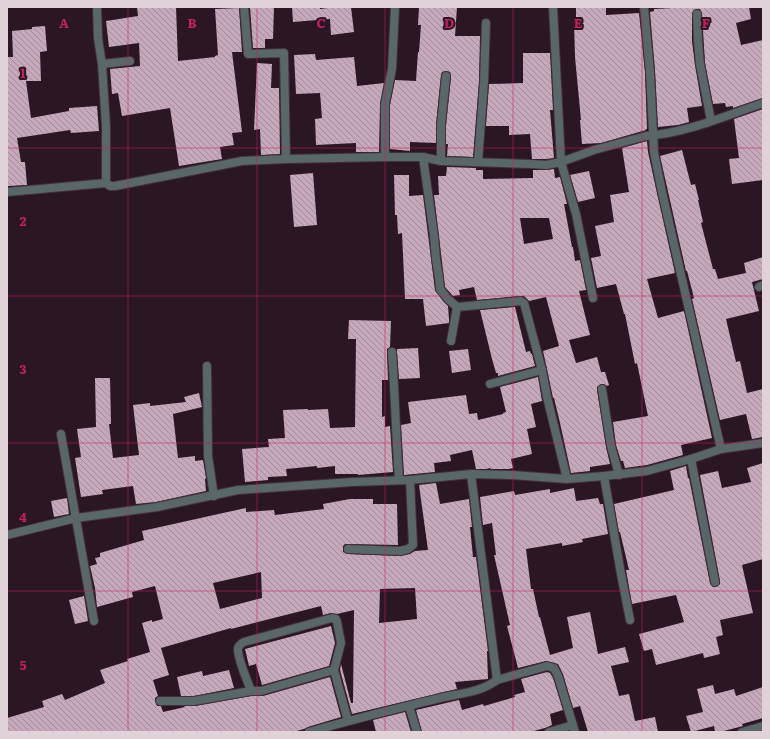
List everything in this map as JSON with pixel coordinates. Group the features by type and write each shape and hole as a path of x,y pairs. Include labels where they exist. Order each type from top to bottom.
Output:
{"street":[{"path":"97,7 98,38 102,64 106,126 106,183"},
{"path":"244,7 248,54 284,53 286,159"},
{"path":"385,157 384,104 392,69 395,7"},
{"path":"553,7 562,162 576,214 593,298"},
{"path":"644,7 650,72 654,152 721,449"},
{"path":"697,14 700,64 711,121"},
{"path":"478,162 484,82 486,23"},
{"path":"102,64 130,61"},
{"path":"441,161 441,125 446,76"},
{"path":"7,192 106,183 110,186 115,186 242,162 286,159 385,157 423,158 441,161 546,165 562,162 594,150 646,136 685,129 763,103"},
{"path":"423,158 440,289 457,307 521,301 524,303 542,370 567,479"},
{"path":"451,341 457,307"},
{"path":"392,352 399,480"},
{"path":"207,366 208,456 214,496"},
{"path":"490,384 542,370"},
{"path":"602,389 611,446 618,475"},
{"path":"61,434 94,621"},
{"path":"7,535 76,518 157,507 238,490 352,482 410,480 471,474 567,479 618,475 647,471 691,460 721,449 763,443"},
{"path":"691,460 715,582"},
{"path":"471,474 497,680"},
{"path":"604,476 630,620"},
{"path":"348,549 400,551 408,549 412,545 410,480"},
{"path":"251,691 240,660 238,648 240,644 332,618 336,619 341,643 334,670 348,721"},
{"path":"309,732 440,698 477,691 497,680 547,666 554,668 558,676 574,729 549,732"},
{"path":"160,701 194,701 251,691 262,691 334,670"},
{"path":"409,706 417,732"},
{"path":"742,732 763,726"}],"building":[{"path":"137,7 176,7 178,61 215,57 218,55 215,9 239,8 242,52 232,52 242,132 232,133 234,145 220,147 222,159 179,166 170,108 122,116 118,93 112,94 110,69 140,66 139,43 109,47 106,21 138,16"},
{"path":"250,7 274,7 273,39 265,39 265,48 253,48"},
{"path":"292,7 320,7 320,9 351,7 354,32 331,35 330,19 293,22"},
{"path":"419,7 457,7 455,36 480,36 479,82 473,157 447,156 448,144 446,144 446,125 451,77 450,72 446,71 442,72 441,75 436,125 436,143 410,142 410,151 390,149 390,105 395,80 416,81 421,25 418,25"},
{"path":"576,7 606,7 606,15 639,13 645,72 646,130 601,143 582,144 575,57 574,22 576,22"},
{"path":"691,7 749,7 751,19 736,23 741,45 763,40 763,98 733,108 733,106 726,107 725,103 713,104 705,63 702,14 700,9 696,9 692,14 692,41 702,106 687,108 689,122 678,125 658,127 650,12 654,11 654,9"},
{"path":"45,26 47,51 40,52 41,81 26,81 31,118 69,111 69,108 97,106 99,131 71,133 70,130 17,138 21,162 25,162 27,185 8,186 7,57 13,57 12,31"},
{"path":"523,53 550,53 553,110 550,110 554,158 532,159 530,134 509,135 509,126 486,126 489,84 523,83"},
{"path":"315,54 316,60 354,57 357,86 384,83 380,104 379,152 356,152 356,143 316,145 315,119 322,118 320,93 296,94 294,55"},
{"path":"257,63 272,64 271,88 279,88 280,154 261,155 260,129 254,130"},
{"path":"763,109 763,180 732,184 729,159 739,158 734,119"},
{"path":"647,141 648,152 675,273 647,279 658,318 684,311 712,438 681,445 683,455 647,465 625,468 616,445 613,422 648,416 637,363 635,364 625,314 616,284 597,288 591,258 601,256 595,226 614,222 610,195 629,192 622,148"},
{"path":"682,150 691,185 695,184 703,222 701,223 713,269 715,269 718,279 746,273 744,263 763,257 763,279 752,282 759,311 726,319 736,362 740,361 747,393 763,389 763,437 752,439 746,414 720,420 692,299 694,298 686,271 660,156"},
{"path":"447,167 476,168 476,170 483,170 483,179 533,178 533,170 554,169 555,178 560,177 567,204 564,204 575,261 580,260 586,290 579,291 590,335 569,340 576,363 597,357 601,372 605,372 609,385 607,386 601,384 597,387 597,390 610,464 590,467 590,471 571,473 543,351 559,346 546,297 529,301 524,296 477,300 474,287 459,290 460,295 453,296 445,287 434,195 439,195 438,176 446,176","holes":["520,218 549,218 553,239 524,244"]},
{"path":"589,171 595,198 578,202 570,175"},
{"path":"313,173 317,225 294,227 290,175"},
{"path":"394,175 409,175 409,196 423,195 435,290 448,306 449,323 426,326 423,299 405,299 402,233 398,234 397,215 395,215"},
{"path":"515,307 526,352 530,351 532,354 535,366 498,376 492,359 480,310"},
{"path":"349,320 391,321 390,347 387,349 388,380 382,380 382,417 385,416 385,427 390,426 393,472 358,475 335,474 335,466 317,468 317,466 286,469 287,476 268,477 268,480 245,482 242,449 269,447 268,439 285,438 283,410 328,409 330,428 355,427 356,339 348,339"},
{"path":"418,348 420,378 399,379 397,349"},
{"path":"468,349 471,370 452,373 449,351"},
{"path":"538,377 542,401 531,404 536,427 527,429 532,454 511,459 513,468 476,469 472,450 450,455 451,461 434,463 435,472 404,475 401,425 411,423 408,402 466,395 469,414 477,413 478,420 506,412 500,387"},
{"path":"95,378 110,378 111,424 109,424 113,458 139,455 133,405 150,403 150,406 186,402 184,397 199,393 202,407 173,414 178,458 195,456 195,461 203,460 206,478 206,491 156,502 136,504 133,486 102,490 103,494 81,497 75,458 81,457 77,429 96,427"},
{"path":"763,463 763,559 742,565 753,613 720,620 723,635 716,637 720,654 704,658 703,653 656,665 652,649 644,651 639,634 684,622 676,595 632,604 626,570 629,570 619,532 614,504 674,490 670,471 686,466 710,583 713,587 716,587 720,584 720,581 700,475 718,471 722,488 751,482 747,468"},
{"path":"436,483 440,504 469,499 473,557 476,557 488,651 488,679 455,682 457,689 352,714 340,670 341,664 351,703 353,703 354,610 337,614 331,613 323,615 321,606 231,628 161,648 169,675 153,680 158,696 155,698 155,701 157,706 161,706 163,712 185,707 184,706 195,706 251,696 263,696 330,677 341,717 293,732 7,732 7,718 44,707 42,701 62,694 65,700 105,683 100,670 128,661 127,659 150,652 142,623 163,619 155,586 132,592 133,597 97,607 95,588 90,566 97,564 95,558 100,557 100,553 144,540 142,531 246,508 246,512 274,510 275,515 324,509 323,504 350,499 373,499 373,504 397,504 398,545 345,544 343,546 343,552 348,554 401,556 415,551 428,550 419,485","holes":["261,572 262,598 220,609 213,583","415,588 417,619 379,623 380,589"]},
{"path":"574,488 576,501 598,498 600,504 603,504 608,534 582,539 583,542 562,546 562,543 526,549 531,589 533,589 550,655 573,648 567,617 590,612 598,654 625,647 629,662 611,666 619,696 629,694 635,721 655,717 658,732 588,732 580,706 573,708 563,674 558,664 546,661 518,668 507,626 510,625 494,555 496,555 492,523 483,525 480,497 514,491 515,495 550,489 550,493"},
{"path":"67,498 69,514 54,517 51,501"},
{"path":"84,596 88,621 75,624 69,600"},
{"path":"331,626 335,643 329,666 262,685 256,664 249,666 245,649"},
{"path":"229,670 234,688 194,696 181,696 177,677 202,671 203,676"},
{"path":"547,672 550,673 553,678 563,710 550,714 552,725 530,732 422,732 416,710 459,700 462,710 483,704 484,706 515,697 514,695 525,692 521,679"},
{"path":"713,685 715,694 734,689 736,696 763,687 763,718 742,724 743,726 720,732 715,732 714,726 691,732 686,716 703,712 697,689"},
{"path":"405,712 411,732 376,732 373,720"}]}
